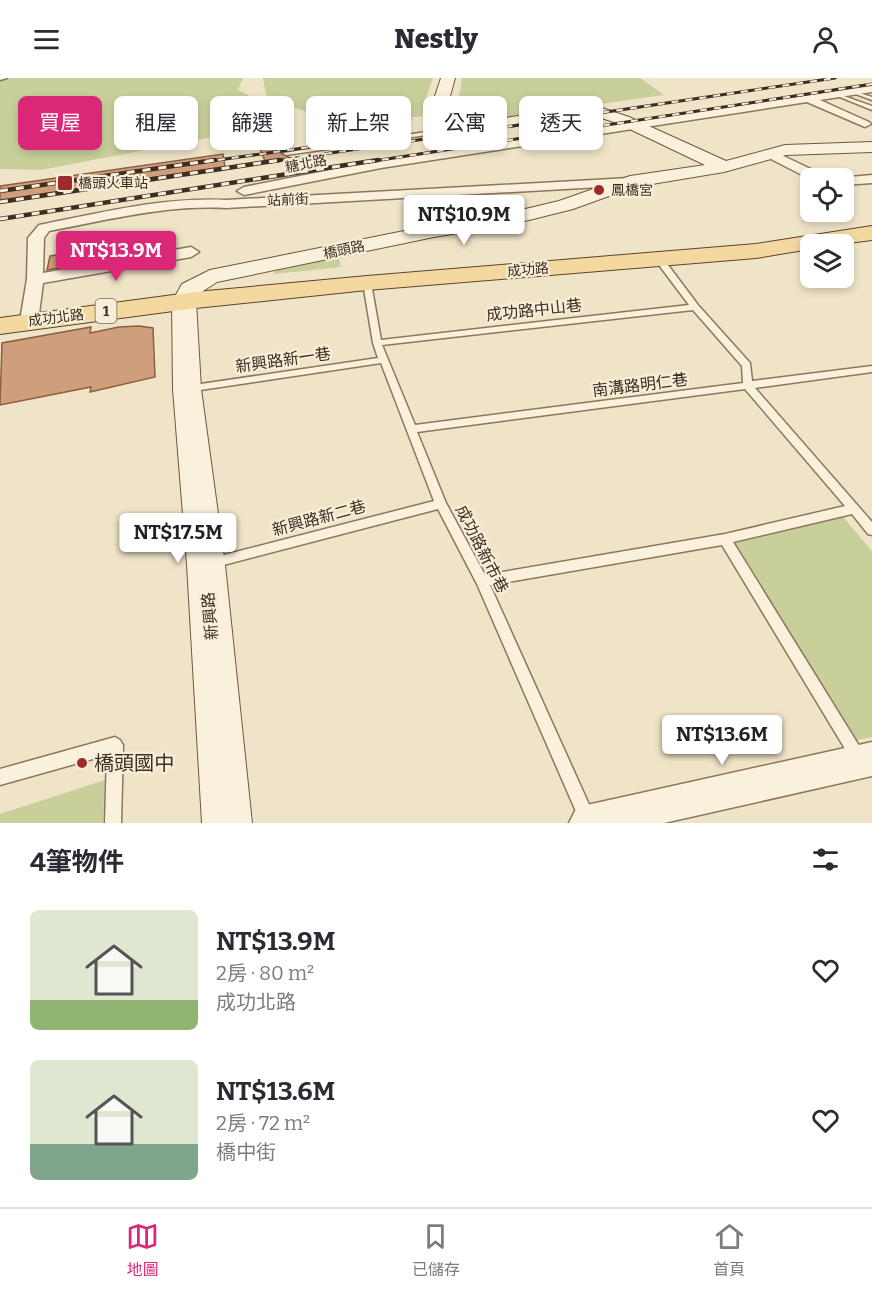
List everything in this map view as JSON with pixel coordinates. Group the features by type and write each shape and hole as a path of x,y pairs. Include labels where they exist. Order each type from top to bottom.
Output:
{"main road":[{"name":"成功路","path":"187,295 720,242 872,220"},
{"name":"成功路","path":"187,295 367,283 756,251 872,232"},
{"name":"成功北路","path":"0,314 30,314 187,295"},
{"name":"成功北路","path":"0,326 30,314"}],"street":[{"path":"443,96 448,78"},
{"name":"糖北路","path":"209,202 229,193 381,164 449,159 633,124 872,89"},
{"path":"822,95 869,120"},
{"path":"805,98 869,120"},
{"path":"754,105 776,116"},
{"path":"507,122 593,110 633,124 724,167"},
{"name":"橋頭路","path":"187,295 210,277 434,231 531,214 566,205 630,182 724,167 795,149 872,147"},
{"path":"771,154 800,169"},
{"path":"854,180 872,179"},
{"name":"站前街","path":"30,314 35,279 36,238 44,228 125,212 209,202 226,204 461,186 630,182"},
{"path":"35,279 190,252"},
{"name":"新興路","path":"187,295 186,389 206,565 227,823"},
{"path":"588,823 867,760"}],"lane":[{"path":"0,80 5,78"},
{"path":"855,92 872,99"},
{"path":"837,94 872,108"},
{"path":"286,153 423,134"},
{"path":"659,259 695,308 747,365 748,386 872,530"},
{"name":"成功路新市巷","path":"367,283 377,343 441,504 482,581 588,823"},
{"name":"成功路中山巷","path":"377,343 695,308"},
{"name":"新興路新一巷","path":"186,389 383,360"},
{"name":"南溝路明仁巷","path":"412,429 871,371"},
{"name":"新興路新二巷","path":"206,565 441,504"},
{"path":"482,581 725,539 854,509"},
{"path":"725,539 867,760"},
{"path":"0,777 115,745 113,823"}],"green space":[{"path":"0,78 243,78 238,90 250,96 210,96 210,137 198,140 198,96 114,96 114,150 145,150 41,170 0,169"},
{"path":"263,78 433,78 427,96 423,96 423,116 411,117 411,96 306,96 306,111 294,108 294,96 266,95"},
{"path":"462,78 640,78 664,95 603,104 603,96 519,96 519,115 507,117 507,96 459,96"},
{"path":"338,255 341,267 274,274 275,267"},
{"path":"843,517 872,551 872,737 849,742 723,546"},
{"path":"105,780 103,823 0,823 0,814"}],"building":[{"path":"260,150 286,150 281,153 290,158 265,161"},
{"path":"223,154 225,167 0,200 0,186"},
{"path":"91,250 88,263 47,270 50,256"},
{"path":"91,327 90,333 119,327 153,328 155,377 90,392 91,387 0,405 2,343"}],"railway":[{"path":"270,162 835,78"},
{"path":"368,162 872,84"},
{"path":"204,162 306,148"},
{"path":"0,191 215,160"},
{"path":"0,202 280,160"},
{"path":"0,219 378,160"}],"place":[{"name":"橋頭火車站","path":"65,183"},
{"name":"鳳橋宮","path":"599,190"},
{"name":"橋頭國中","path":"82,763"}]}
